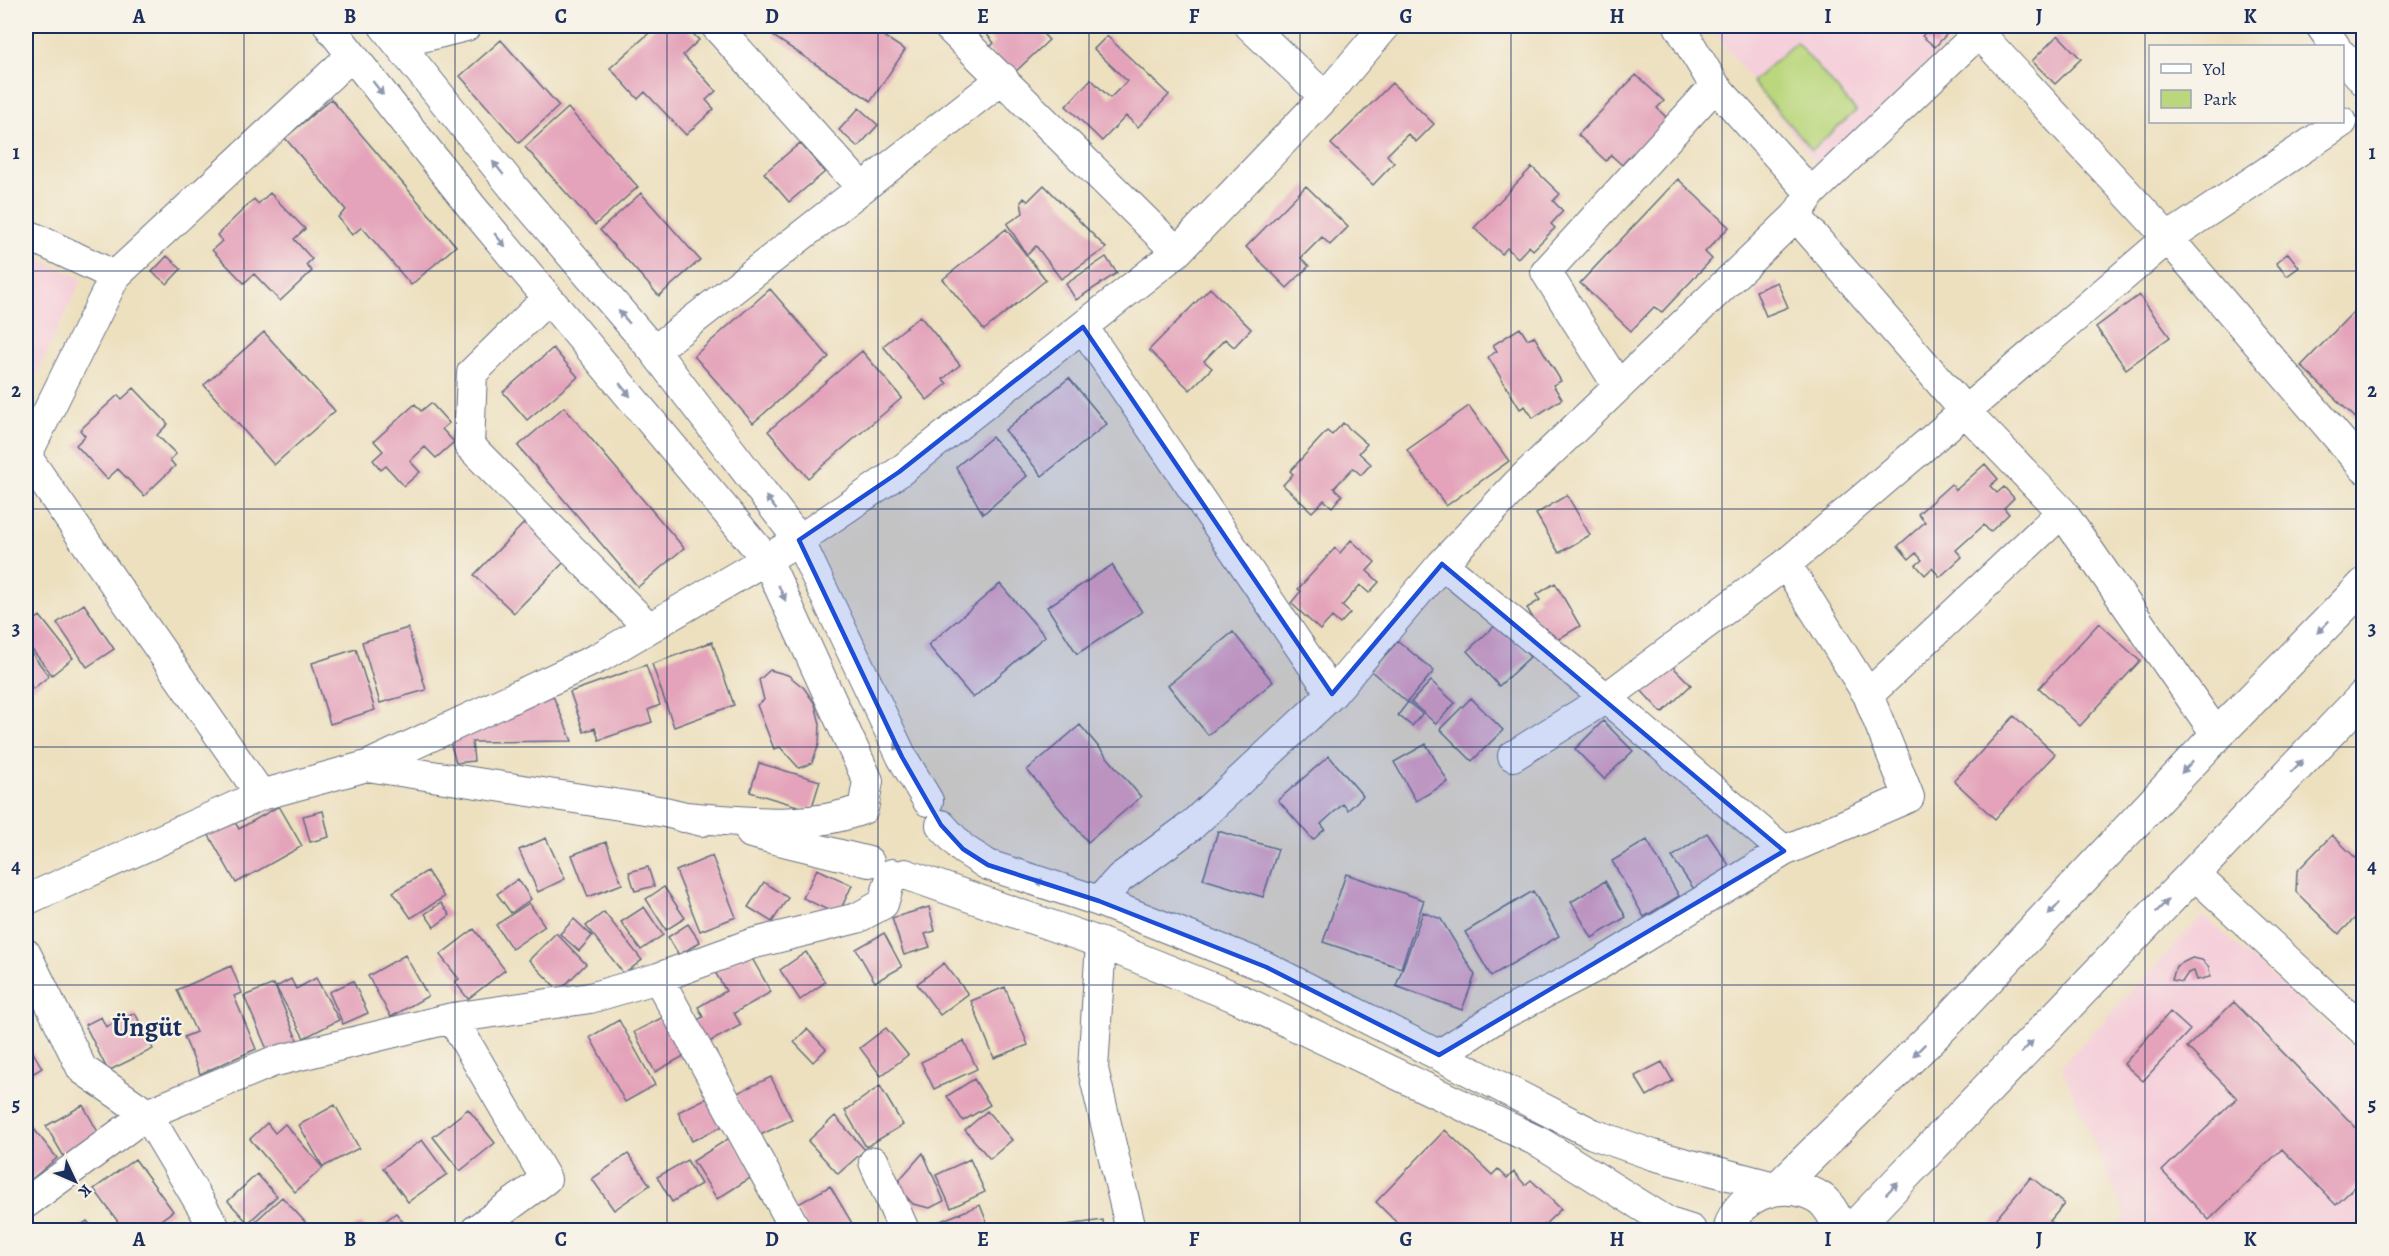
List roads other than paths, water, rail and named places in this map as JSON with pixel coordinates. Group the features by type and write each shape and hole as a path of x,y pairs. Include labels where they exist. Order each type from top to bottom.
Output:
{"main road":[{"path":"1778,1188 1951,1018 2217,735 2364,585"},
{"path":"1852,1230 2364,696"},
{"path":"1730,1230 1740,1209 1754,1196 1778,1188 1807,1191 1823,1201 1834,1214 1841,1230"}],"street":[{"path":"329,26 471,206 767,560 868,781 863,809 857,823 856,837 860,852 889,870 929,862 941,838 934,813 902,758 799,540 654,351 513,187 391,34"},
{"path":"391,34 466,26"},
{"path":"716,26 862,188"},
{"path":"948,26 1177,252"},
{"path":"1250,26 1325,98"},
{"path":"26,900 261,795 367,766 600,657 799,540 899,472 1177,252 1325,98 1385,26"},
{"path":"1679,26 1715,86 1803,205 1965,411 2062,512 2217,735"},
{"path":"2321,26 2334,45"},
{"path":"1099,901 1120,878 1191,826 1332,694 1442,564 1517,484 1983,29 2168,238 2364,468"},
{"path":"261,795 26,456 115,276 352,55"},
{"path":"2344,57 2364,81"},
{"path":"654,351 1003,78"},
{"path":"1618,387 1546,272 1715,86"},
{"path":"2344,120 2364,107"},
{"path":"1513,756 1606,698 1786,564 2168,238 2339,123"},
{"path":"26,234 115,276"},
{"path":"548,298 472,373 469,445 649,628"},
{"path":"1083,327 1332,694"},
{"path":"1868,694 2062,512"},
{"path":"1442,564 1606,698 1784,851"},
{"path":"1439,1055 1496,1018 1595,967 1784,851 1910,797 1868,694 1786,564"},
{"path":"367,766 683,817 889,870 1101,943 1235,997 1541,1143 1669,1223 1691,1230"},
{"path":"683,817 777,823 837,819 863,809 873,798 894,790 915,793 963,849 988,865 1099,901 1266,967 1593,1134 1653,1155 1778,1188"},
{"path":"26,1203 147,1114 272,1062 452,1018 590,998 658,978 751,944 857,918 883,904 889,870"},
{"path":"2193,873 2364,1031"},
{"path":"1101,943 1093,1069 1131,1230"},
{"path":"26,954 82,1069 147,1114 216,1230"},
{"path":"658,978 796,1230"},
{"path":"452,1018 546,1179 476,1230"},
{"path":"874,1162 904,1230"}],"district":[{"name":"Üngüt","path":"147,1027"}]}
